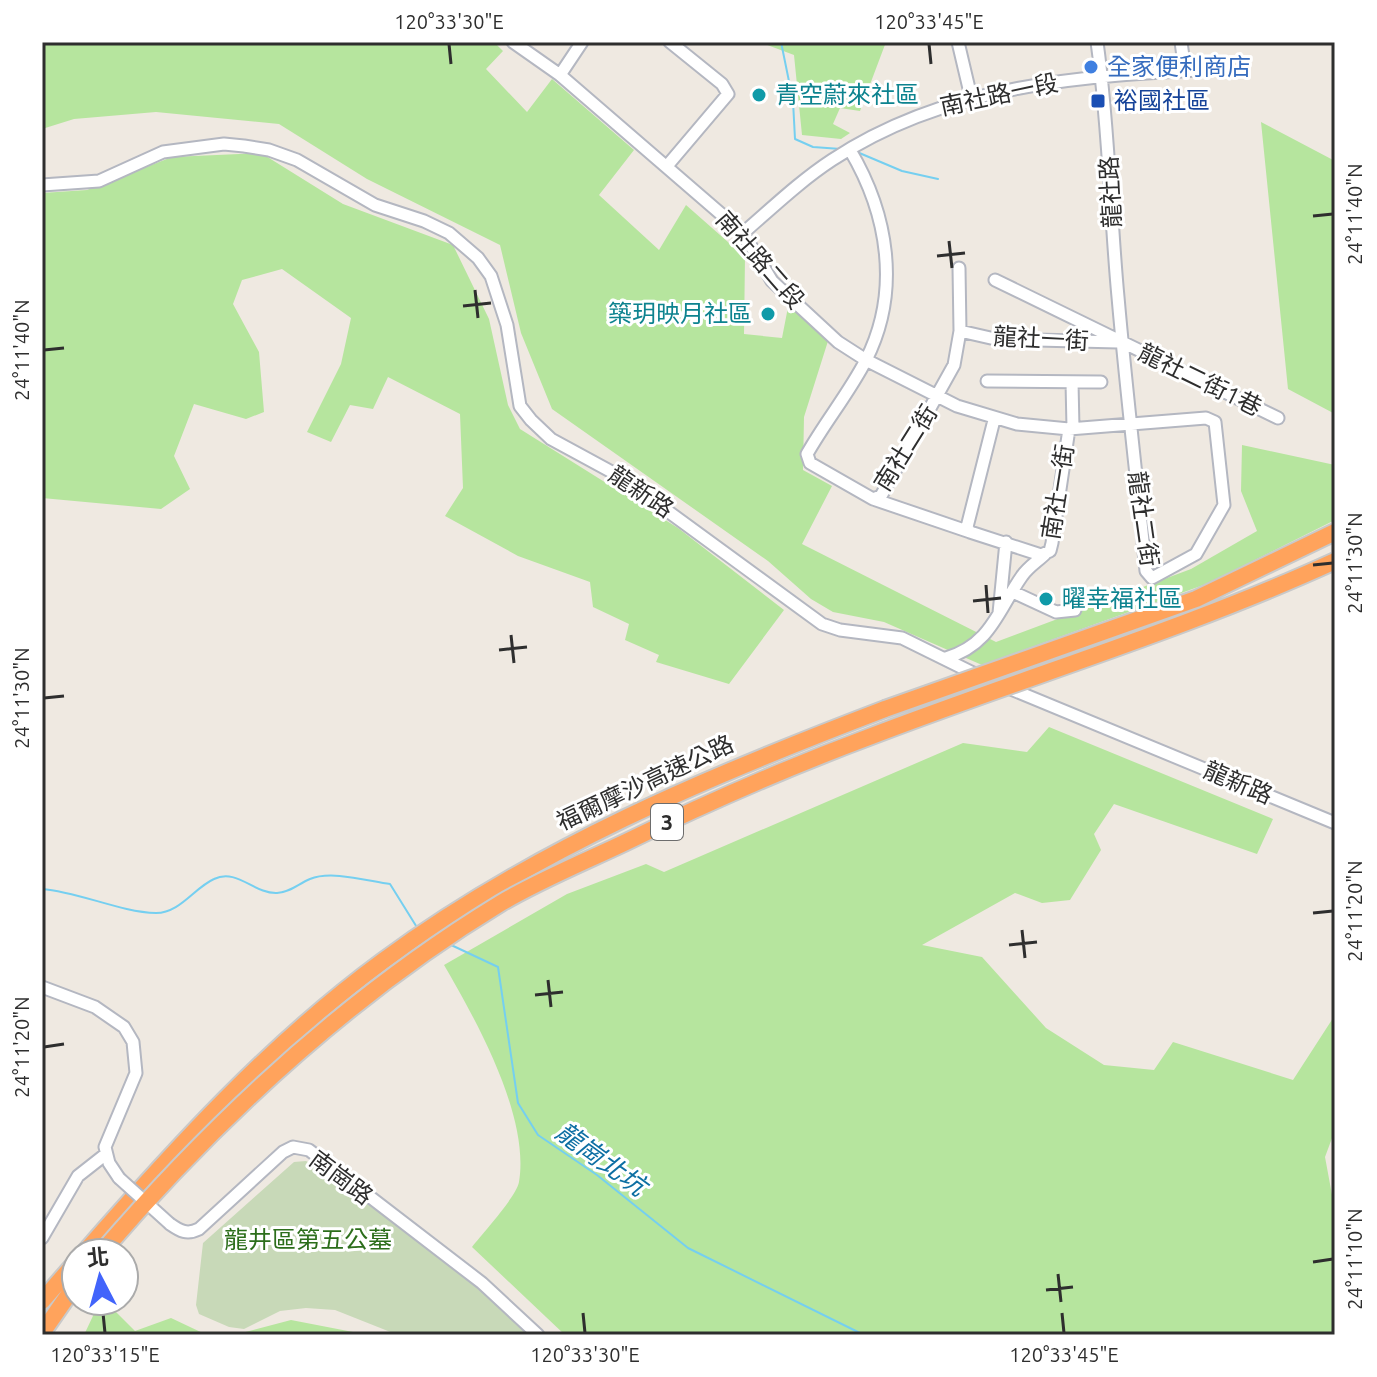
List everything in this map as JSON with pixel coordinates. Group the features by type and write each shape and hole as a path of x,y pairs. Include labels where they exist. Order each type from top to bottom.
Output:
{"highway":[{"name":"福爾摩沙高速公路","path":"98,1237 210,1112 321,1012 380,963 494,886 565,846 752,759 1196,599 1335,532"},
{"name":"福爾摩沙高速公路","path":"115,1237 247,1097 332,1022 419,956 505,901 687,813 868,737 1152,637 1335,561"},
{"path":"42,1301 60,1280"},
{"path":"42,1333 60,1307"}],"street":[{"name":"南社路二段","path":"513,42 560,75 743,233 772,281 838,342 866,360 939,394 957,406 994,420 1071,429 1131,425"},
{"path":"560,75 582,42"},
{"path":"667,166 728,94 722,84 670,42"},
{"path":"958,42 971,97"},
{"name":"龍社路","path":"1097,42 1122,342"},
{"path":"1181,42 1185,71"},
{"name":"南社路一段","path":"743,233 804,181 850,150 922,113 971,97 1051,81 1218,69"},
{"name":"龍新路","path":"42,185 99,181 163,152 224,144 244,146 269,150 297,160 375,205 449,233 478,258 491,276 507,325 520,406 551,439 621,477 822,624 840,630 887,634 1056,708 1335,823"},
{"path":"850,150 877,203 887,260 883,311 866,360"},
{"name":"南社二街","path":"866,360 807,454 810,463 873,499 881,496 954,365 960,331 959,268"},
{"name":"龍社二街1巷","path":"995,280 1278,418"},
{"name":"龍社一街","path":"960,331 995,339 1122,342"},
{"name":"龍社二街","path":"1122,342 1146,571 1152,578 1196,554 1224,505 1217,427 1206,418 1131,425"},
{"path":"987,381 1101,382"},
{"name":"南社一街","path":"946,658 973,646 997,621 1022,575 1045,554 1052,543 1071,429 1072,382"},
{"path":"970,532 968,517 994,420"},
{"name":"南社一街","path":"873,499 1045,554"},
{"path":"997,621 1006,542"},
{"path":"1013,592 1056,612 1075,610"},
{"path":"42,987 95,1007 124,1027 133,1042 136,1073 106,1140 106,1154 78,1176 42,1238"},
{"name":"南崗路","path":"106,1154 119,1178 170,1224 181,1232 191,1233 283,1152 293,1147 309,1150 482,1283 538,1335"}],"green space":[{"path":"42,42 494,42 503,51 486,69 527,112 552,79 634,150 599,195 659,250 686,205 745,257 744,334 782,338 789,302 828,341 804,417 803,470 832,486 802,544 996,642 1191,569 1257,531 1241,491 1242,445 1335,465 1335,520 1209,583 982,665 884,622 833,612 811,599 768,561 552,409 521,333 500,245 367,179 279,124 156,112 74,119 42,129"},
{"path":"759,42 886,42 860,111 840,108 833,124 850,133 841,139 802,135 794,55"},
{"path":"1261,122 1335,161 1335,414 1288,389"},
{"path":"261,153 343,204 453,245 489,319 508,405 520,429 678,528 784,610 729,684 656,662 659,655 625,640 629,624 593,607 590,582 518,556 445,516 463,488 460,414 388,377 373,409 350,405 331,442 307,432 341,364 351,318 282,269 242,280 233,304 259,352 264,412 246,419 194,404 174,456 190,489 161,509 42,498 42,193 87,190 172,157"},
{"path":"1049,727 1273,819 1257,854 1114,804 1094,834 1101,850 1070,900 1042,903 1015,893 922,945 982,957 1046,1028 1104,1065 1154,1070 1173,1042 1293,1080 1335,1015 1335,1130 1325,1157 1335,1211 1335,1335 565,1335 472,1247 517,1189 520,1156 509,1099 498,1069 444,965 567,894 646,864 664,872 963,743 1027,752"},
{"name":"龍井區第五公墓","path":"306,1161 396,1218 531,1335 398,1335 335,1310 306,1308 280,1311 244,1329 229,1327 199,1314 196,1305 203,1243 294,1162"},
{"path":"92,1317 121,1317 135,1331 171,1318 207,1335 84,1335"},
{"path":"291,1320 353,1332 361,1335 234,1335"}],"waterway":[{"path":"781,42 793,101 795,139 813,147 841,149"},
{"path":"857,152 902,171 938,179"},
{"name":"龍崗北坑","path":"42,889 156,913 180,905 207,883 222,876 277,893 310,879 339,876 390,884 418,929"},
{"name":"龍崗北坑","path":"449,944 498,967 518,1103 538,1135 597,1175 688,1248 864,1335"}],"place":[{"name":"全家便利商店","path":"1091,67"},
{"name":"青空蔚來社區","path":"759,95"},
{"name":"裕國社區","path":"1098,101"},
{"name":"築玥映月社區","path":"768,314"},
{"name":"曜幸福社區","path":"1046,599"}]}
